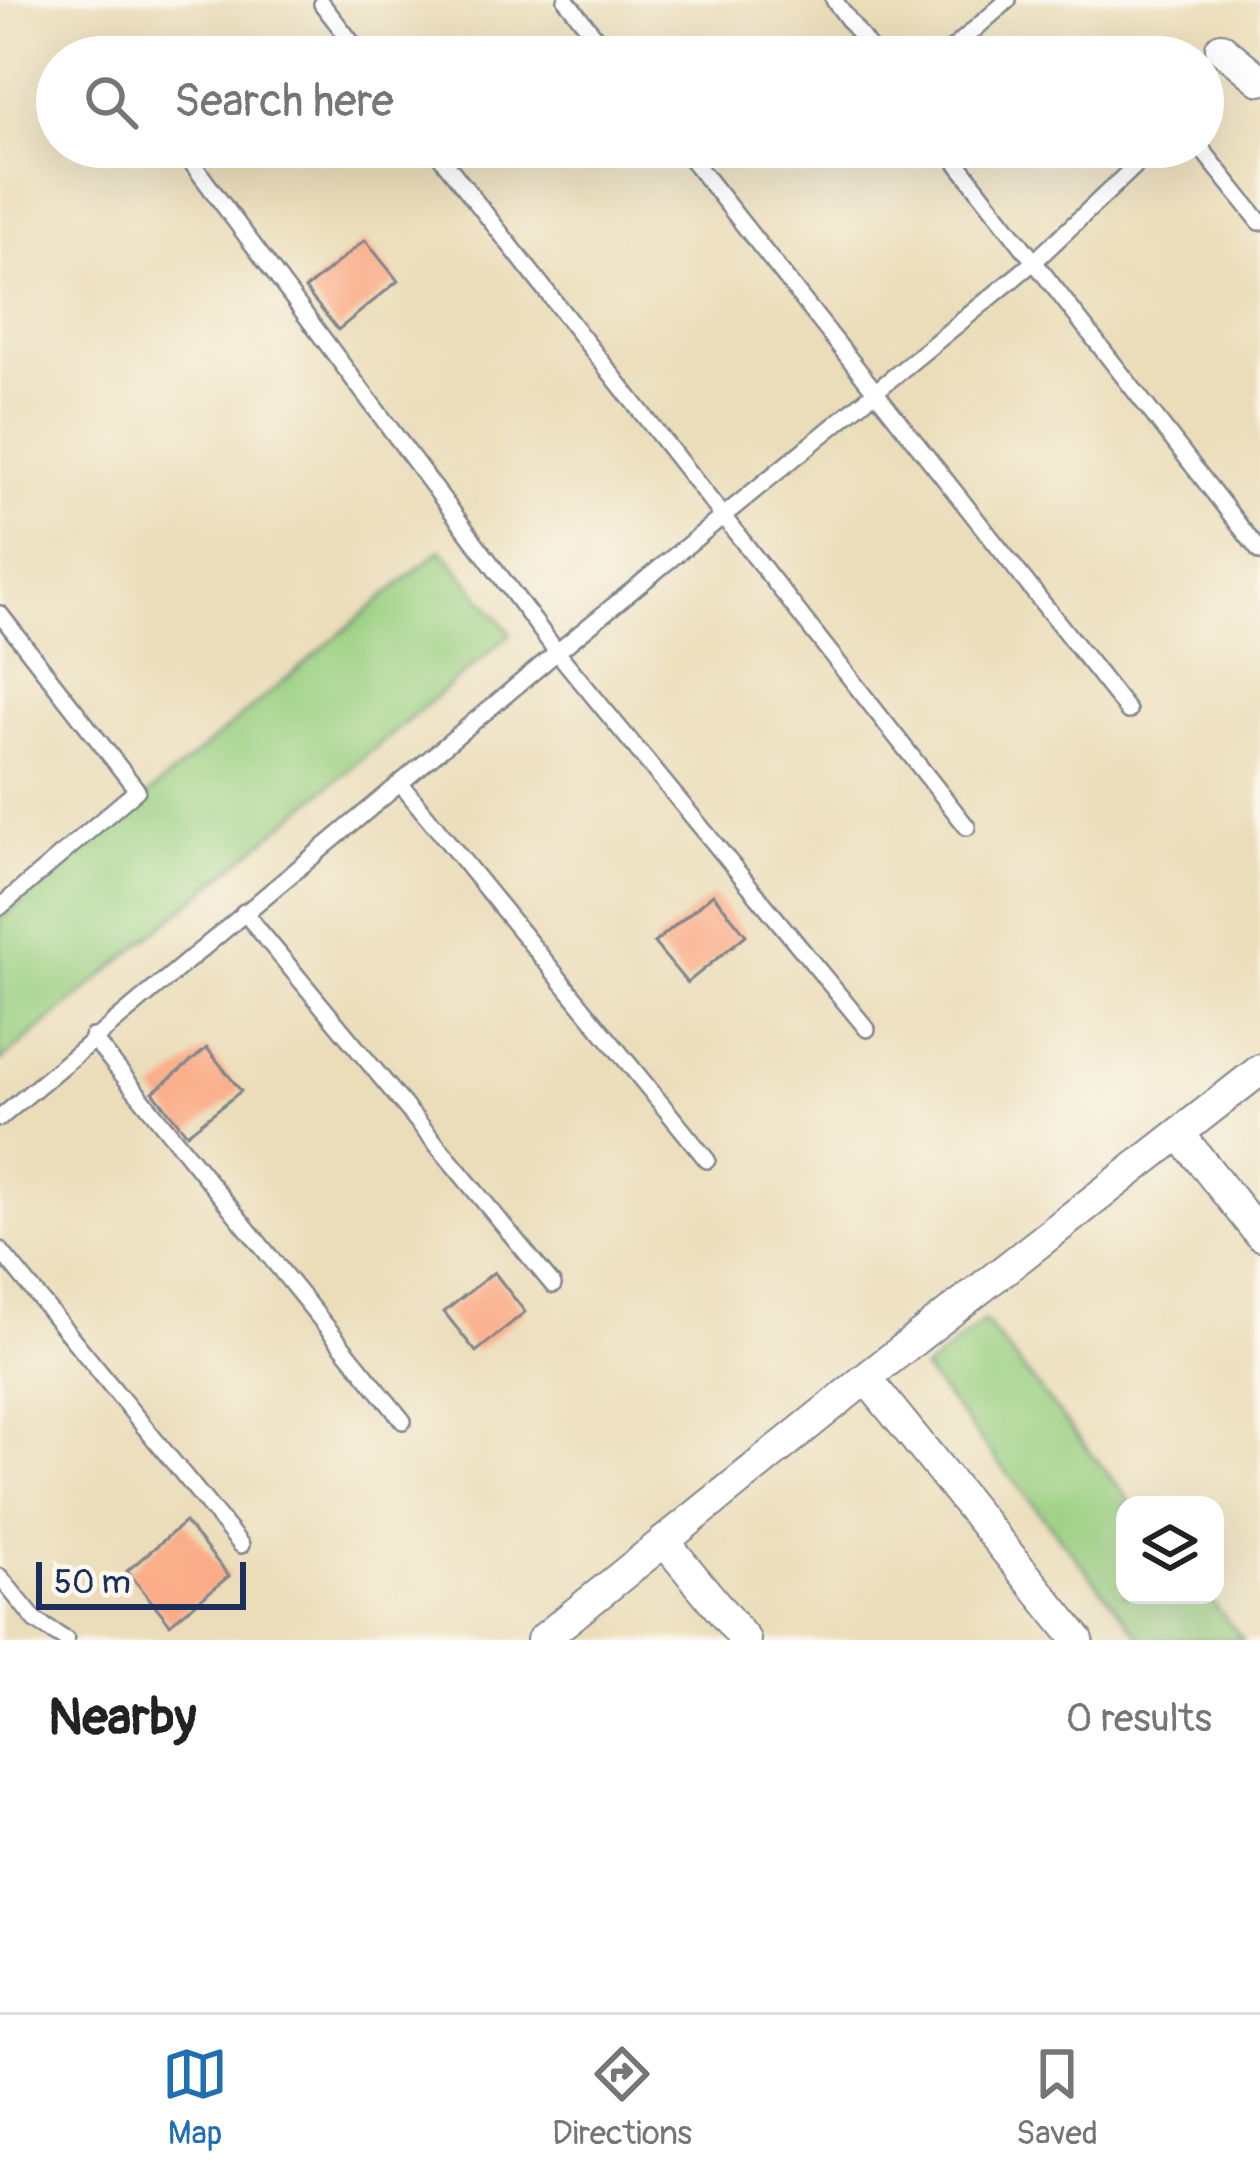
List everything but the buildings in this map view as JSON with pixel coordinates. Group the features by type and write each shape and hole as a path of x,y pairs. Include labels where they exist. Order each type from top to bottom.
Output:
{"street":[{"path":"1224,50 1260,80"},
{"path":"542,1640 866,1378 1260,1070"},
{"path":"1181,1136 1260,1234"},
{"path":"866,1378 1078,1640"},
{"path":"664,1541 745,1640"}],"lane":[{"path":"566,0 594,36"},
{"path":"834,0 861,36"},
{"path":"967,36 1008,0"},
{"path":"322,4 347,36"},
{"path":"196,168 556,652 867,1029"},
{"path":"449,168 967,827"},
{"path":"699,168 1128,711"},
{"path":"962,168 1260,552"},
{"path":"0,1118 556,652 1035,261 1133,168"},
{"path":"1217,168 1260,222"},
{"path":"0,614 137,790 0,907"},
{"path":"400,783 706,1160"},
{"path":"244,912 553,1285"},
{"path":"92,1037 403,1421"},
{"path":"0,1250 241,1545"},
{"path":"0,1577 36,1621 67,1640"}],"green space":[{"path":"441,549 511,634 0,1062 0,919"},
{"path":"984,1321 1126,1496 1116,1496 1116,1604 1213,1604 1243,1640 1143,1640 924,1370"}]}
